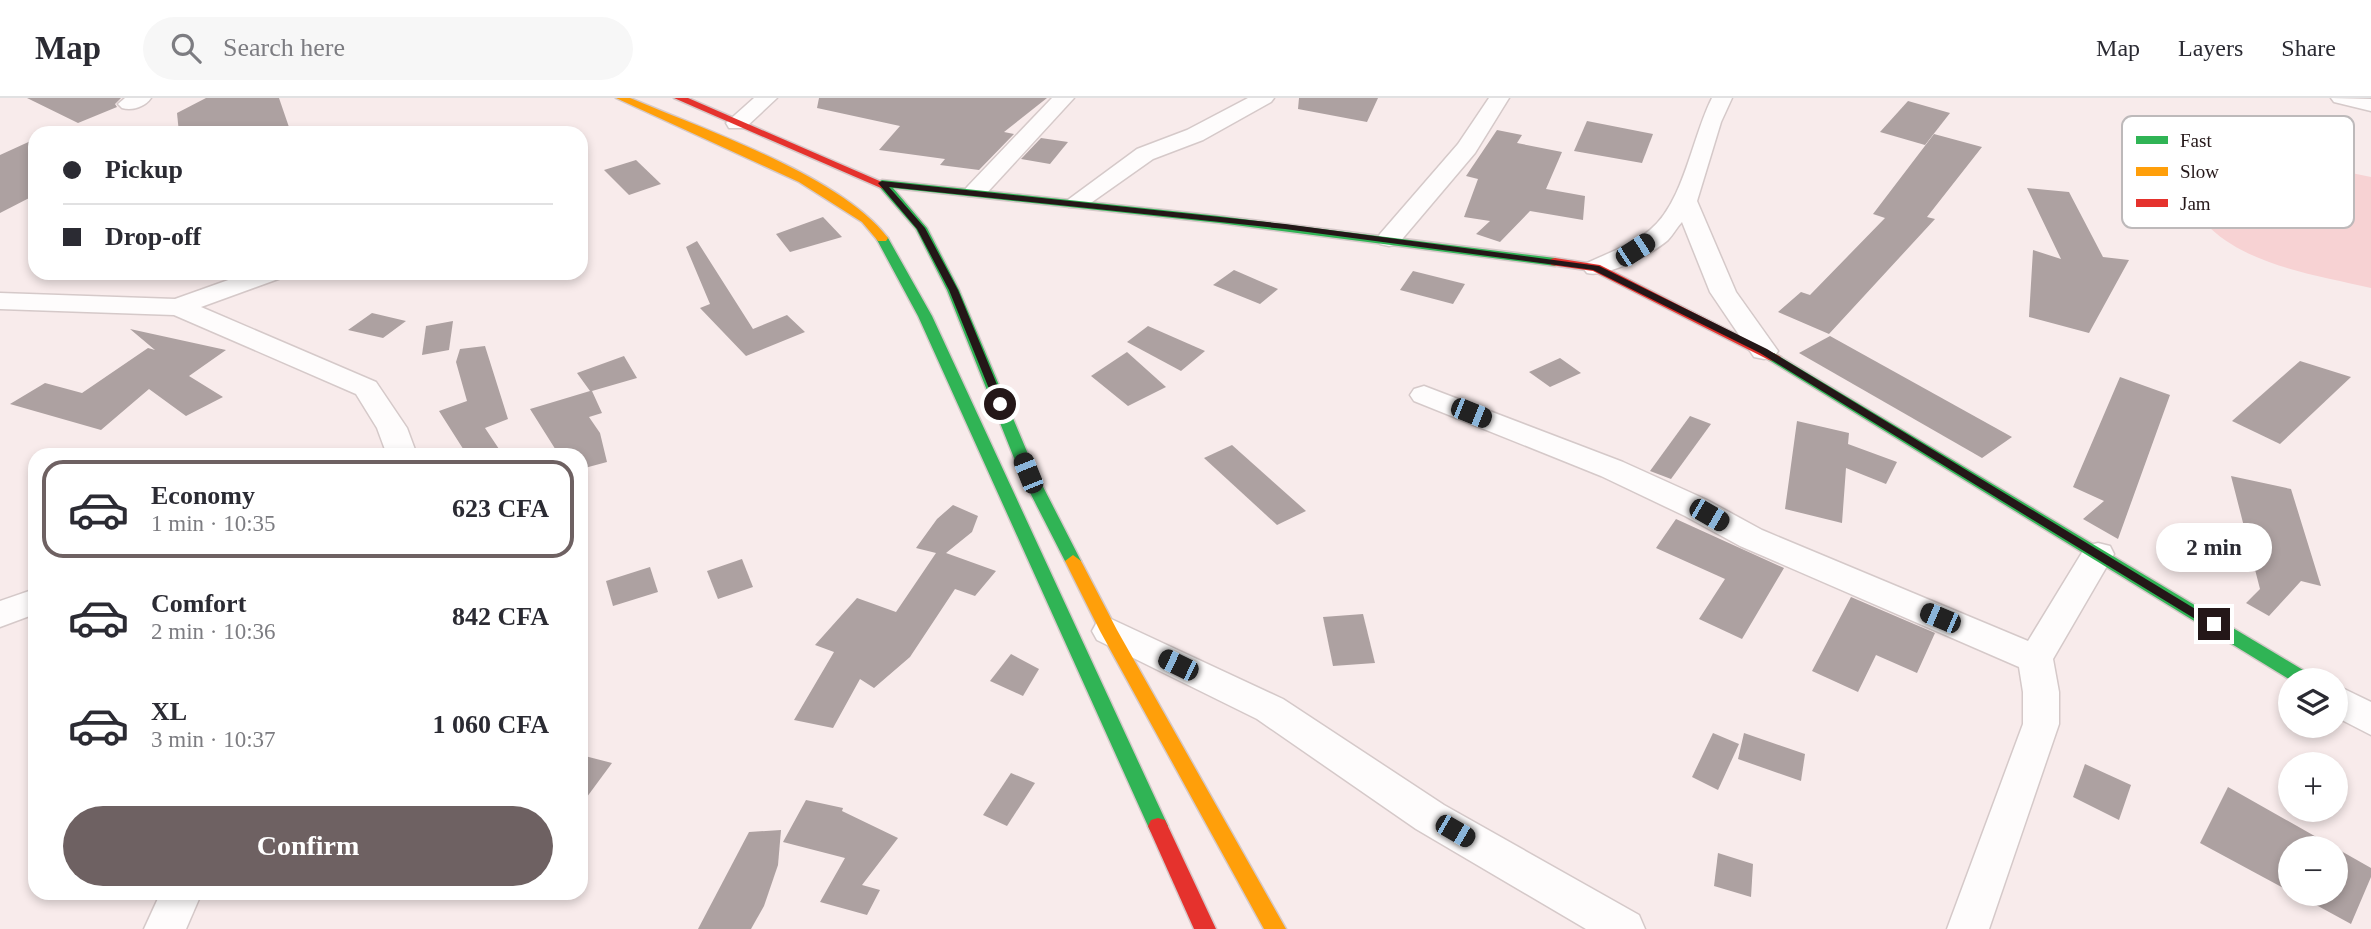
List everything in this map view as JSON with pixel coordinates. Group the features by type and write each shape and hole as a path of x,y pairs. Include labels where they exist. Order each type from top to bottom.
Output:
{"main road":[{"path":"621,98 819,188 859,212 877,228 925,316 1205,929"},
{"path":"679,98 882,183 1077,202 1389,239 1596,268 1764,351 2286,668"},
{"path":"882,183 921,228 953,290 1028,473 1110,631 1275,929"}],"street":[{"path":"737,123 767,98"},
{"path":"976,191 1064,98"},
{"path":"1077,202 1145,154 1195,135 1264,98"},
{"path":"1596,268 1635,250 1660,234 1685,201 1710,122 1722,98"},
{"path":"2341,98 2371,105"},
{"path":"1389,239 1466,148 1487,102"},
{"path":"1685,201 1723,292 1764,351"},
{"path":"177,307 252,280"},
{"path":"0,301 177,307 366,388 392,428 399,448"},
{"path":"1424,394 1612,470 1696,508 1751,538 2035,659"},
{"path":"1968,929 2041,724 2041,692 2035,659 2098,554"},
{"path":"0,614 28,604"},
{"path":"1110,631 1270,709 1430,817 1624,929"},
{"path":"2348,706 2371,720"},
{"path":"165,929 178,900"}],"shaded area":[{"path":"2354,173 2371,177 2371,288 2286,268 2245,252 2210,228 2354,228"}],"building":[{"path":"27,98 121,98 115,104 117,107 78,123"},
{"path":"206,98 279,98 289,126 178,126 177,113"},
{"path":"819,98 1047,98 1004,132 1014,134 979,170 940,165 945,159 879,150 900,126 817,108"},
{"path":"1299,98 1378,98 1367,122 1298,109"},
{"path":"1908,101 1950,113 1925,145 1880,132"},
{"path":"1587,121 1653,134 1642,163 1574,151"},
{"path":"1497,130 1522,135 1517,143 1562,152 1546,189 1585,196 1583,220 1530,211 1500,242 1476,234 1490,221 1464,217 1478,179 1466,176"},
{"path":"1934,134 1982,147 1927,217 1935,219 1829,334 1778,312 1801,292 1810,295 1885,218 1873,214"},
{"path":"1041,138 1068,142 1050,164 1021,159"},
{"path":"28,142 28,199 0,213 0,155"},
{"path":"636,160 661,184 629,195 604,170"},
{"path":"2027,188 2069,192 2103,257 2129,260 2089,333 2029,317 2033,250 2061,259"},
{"path":"823,217 842,237 790,252 776,234"},
{"path":"697,241 753,329 787,315 805,332 746,356 700,308 710,304 686,247"},
{"path":"1234,270 1278,289 1260,304 1213,285"},
{"path":"1413,271 1465,284 1453,304 1400,290"},
{"path":"372,313 406,321 383,338 348,330"},
{"path":"453,321 449,350 422,355 426,326"},
{"path":"1148,326 1205,351 1181,371 1127,342"},
{"path":"130,329 226,350 189,376 223,397 186,416 149,389 101,430 10,404 45,383 82,393 148,348 155,350"},
{"path":"1830,336 2012,437 1982,458 1799,353"},
{"path":"485,346 508,419 485,428 498,448 463,448 439,411 467,401 456,362 460,349"},
{"path":"1127,352 1166,387 1128,406 1091,376"},
{"path":"624,356 637,378 592,391 602,413 589,417 600,433 607,462 588,467 588,448 555,448 530,409 590,391 577,373"},
{"path":"1560,358 1581,373 1550,387 1529,372"},
{"path":"2300,361 2351,377 2280,444 2232,421"},
{"path":"2120,377 2170,395 2118,539 2083,519 2104,501 2073,487"},
{"path":"1690,416 1711,424 1671,479 1650,471"},
{"path":"1797,421 1849,433 1848,444 1897,462 1886,484 1846,468 1842,523 1785,509"},
{"path":"1232,445 1306,511 1277,525 1204,458"},
{"path":"2231,476 2291,489 2321,586 2301,581 2269,616 2246,603 2260,589"},
{"path":"953,505 978,516 972,532 946,553 996,571 975,596 955,589 910,657 874,688 860,679 833,728 794,720 834,652 815,645 857,598 896,612 936,553 916,548 937,519"},
{"path":"1676,519 1784,568 1742,639 1699,619 1725,579 1656,548"},
{"path":"742,559 753,587 718,599 707,571"},
{"path":"650,567 658,592 613,606 606,581"},
{"path":"1851,597 1935,633 1917,673 1876,655 1858,692 1812,671"},
{"path":"1363,614 1375,663 1333,666 1323,617"},
{"path":"1011,654 1039,669 1023,696 990,681"},
{"path":"1713,733 1739,744 1718,790 1692,777"},
{"path":"1744,733 1805,754 1801,781 1738,759"},
{"path":"588,757 612,763 588,796"},
{"path":"2085,764 2131,785 2119,820 2073,797"},
{"path":"1011,773 1035,783 1007,826 983,815"},
{"path":"2228,787 2278,815 2278,822 2290,822 2315,836 2278,836 2278,885 2200,843"},
{"path":"806,800 843,808 842,811 898,838 862,885 880,890 867,915 820,902 845,858 783,842"},
{"path":"781,830 778,865 764,906 751,929 698,929 749,832"},
{"path":"1718,853 1753,864 1751,897 1714,886"},
{"path":"2348,855 2371,868 2371,877 2351,924 2318,906 2348,906"}],"traffic: fast":[{"path":"882,183 1219,219 1555,262"},
{"path":"885,186 921,228 953,290 1028,473 1073,561"},
{"path":"882,238 925,316 1158,826"},
{"path":"1774,357 2286,668"}],"traffic: slow":[{"path":"621,98 721,140 803,179 866,219 882,238"},
{"path":"1073,561 1109,631 1275,929"}],"traffic: jam":[{"path":"679,98 885,186"},
{"path":"1555,262 1596,268 1774,357"},
{"path":"1158,826 1205,929"}],"route":[{"path":"1000,404 953,290 921,228 882,183 1077,202 1389,239 1596,268 1764,351 2214,624"}]}
